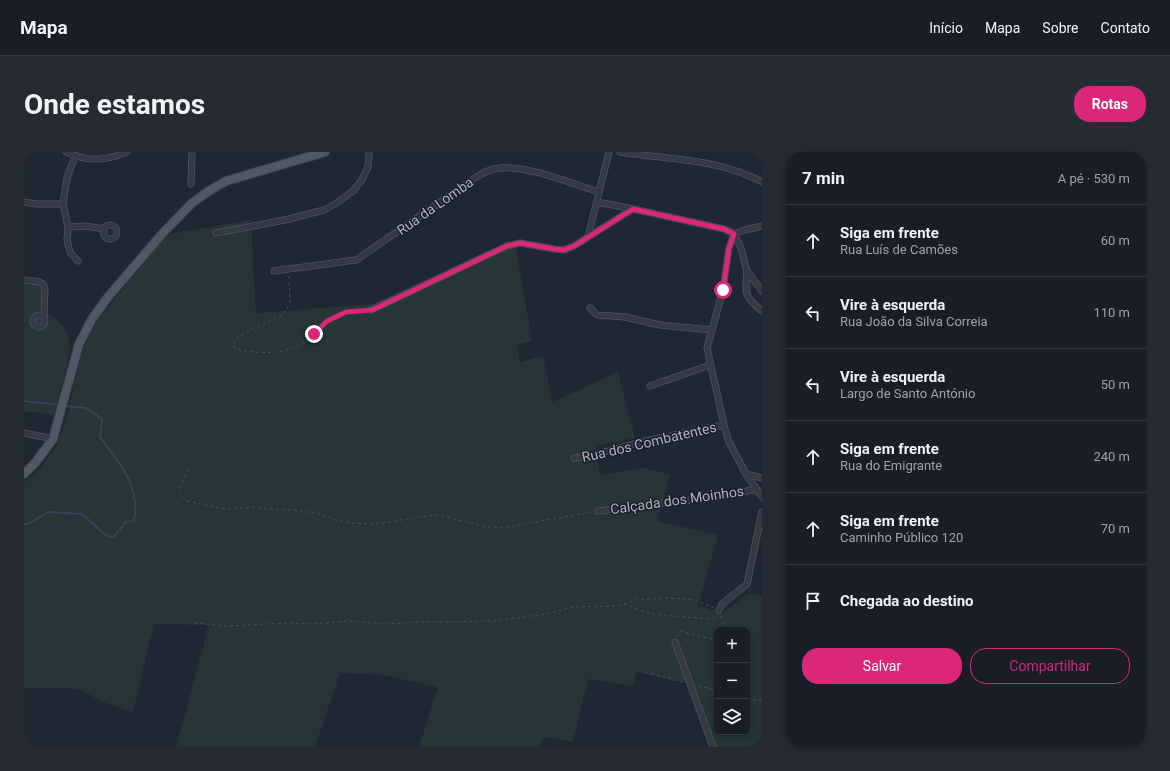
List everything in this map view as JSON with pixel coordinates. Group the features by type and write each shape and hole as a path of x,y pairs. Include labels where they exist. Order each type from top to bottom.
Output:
{"main road":[{"path":"24,474 35,463 53,439 79,344 92,319 162,234 192,203 208,191 226,181 324,152"}],"street":[{"path":"66,152 76,156 94,159 114,158 127,152"},
{"path":"191,184 192,152"},
{"path":"216,233 285,220 324,210 353,191 362,180 368,167 369,152"},
{"path":"588,237 609,152"},
{"path":"620,152 706,162 733,169 762,182"},
{"path":"76,156 67,178 63,204 68,227 67,240 70,252 78,261"},
{"name":"Rua da Lomba","path":"274,272 356,260 481,174 494,169 512,168 526,170 599,192"},
{"path":"24,202 36,204 63,204"},
{"path":"597,202 724,229 734,234 747,271 762,290"},
{"path":"372,310 507,246 520,243 564,250 574,246 633,209"},
{"path":"68,227 86,226 104,229"},
{"path":"734,234 762,226"},
{"path":"734,234 729,248 723,290 706,348 729,442 746,474 762,497"},
{"path":"747,271 745,288 749,300 762,311"},
{"path":"24,280 43,284 45,288 44,317"},
{"path":"590,308 597,315 625,318 660,325 712,330"},
{"path":"650,386 710,365"},
{"name":"Rua dos Combatentes","path":"574,458 590,456 645,441 724,425"},
{"path":"24,433 53,439"},
{"path":"746,474 762,478"},
{"name":"Calçada dos Moinhos","path":"598,511 725,496 756,489"},
{"path":"719,610 722,604 747,584 762,512"},
{"path":"675,642 713,747"}],"path":[{"path":"288,270 290,301 287,310 280,317 253,328 234,340 235,348 252,352 285,351 303,344 327,321 346,312 372,310"},
{"path":"188,469 180,488 181,495 187,501 226,509 256,507 279,510 296,510 320,514 336,520 351,523 376,524 434,515 483,526 502,528 598,511"},
{"path":"194,623 224,626 288,623 312,624 351,622 386,624 495,621 546,614 574,607 617,606 635,600 694,600 719,610"},
{"path":"624,604 652,614 709,619 721,615 725,627"},
{"path":"675,642 675,636 682,631 714,639"},
{"path":"645,672 714,689"},
{"path":"750,699 762,701"}],"shaded area":[{"path":"251,220 256,313 373,304 492,249 515,242 532,341 517,345 520,362 543,356 553,402 618,372 635,438 596,446 600,475 642,468 670,474 657,521 718,535 698,606 723,613 749,593 762,596 762,747 716,747 693,682 691,684 636,672 633,686 588,679 573,742 543,737 540,747 419,747 438,687 382,675 340,673 315,747 176,747 209,625 154,624 133,712 103,702 80,690 65,688 24,688 24,482 46,461 60,436 69,409 81,355 89,336 102,315 170,234"},
{"path":"24,281 36,285 41,289 42,309 52,316 65,329 70,343 68,361 54,415 24,411"}],"waterway":[{"path":"24,401 61,405"},
{"path":"24,524 28,524 48,512 82,514 107,536 114,537 126,522 134,521 134,497 131,486 121,465 100,437 102,419 86,408 65,406"}],"route":[{"path":"314,334 327,321 346,312 372,310 507,246 520,243 564,250 574,246 633,209 724,229 734,234 729,248 723,290"}]}
